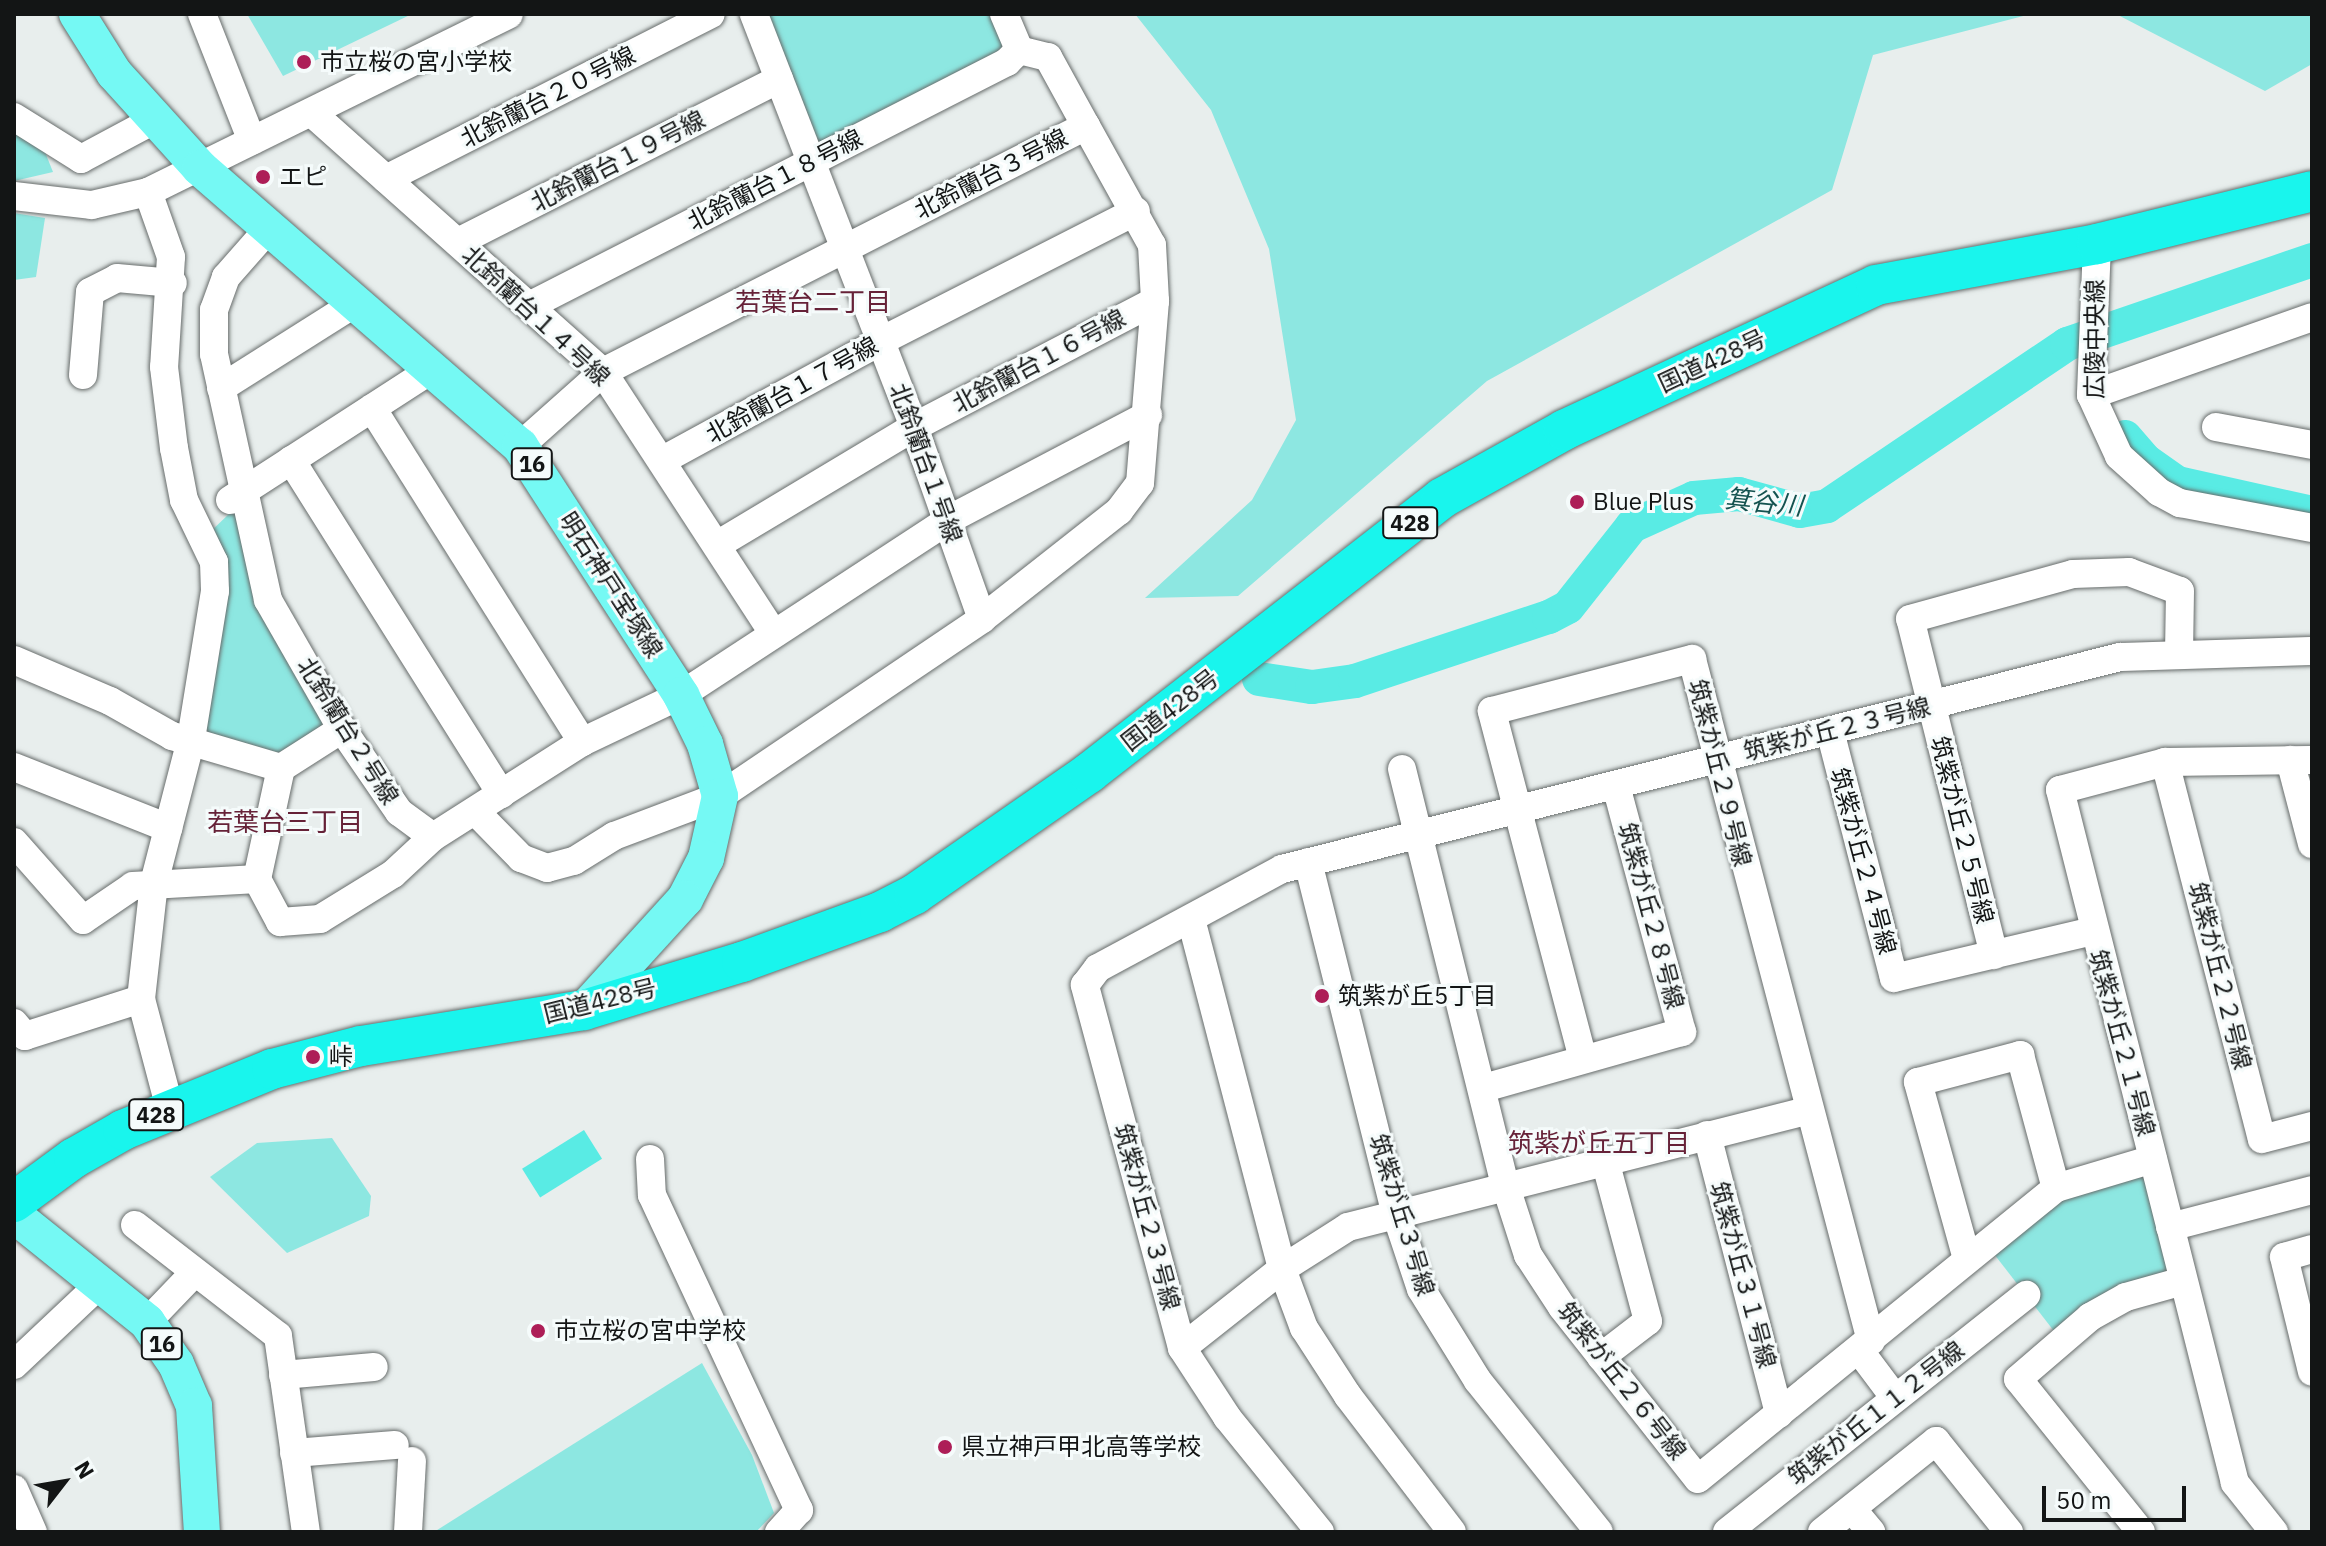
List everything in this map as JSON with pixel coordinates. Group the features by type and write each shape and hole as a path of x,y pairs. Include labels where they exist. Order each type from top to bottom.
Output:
{"highway":[{"name":"国道428号","path":"14,1202 74,1158 170,1109 313,1057 584,1010 742,962 915,894 1089,773 1442,498 1564,430 1876,285 2097,244 2312,191"}],"main road":[{"name":"明石神戸宝塚線","path":"77,14 114,73 200,168 434,368 520,446 681,695 705,744 720,796 706,858 685,899 584,1010"},
{"name":"16","path":"14,1215 147,1322 176,1364 194,1406 202,1532"}],"street":[{"path":"202,14 252,141"},
{"path":"14,196 92,205 148,192 509,14"},
{"name":"北鈴蘭台２０号線","path":"386,179 711,14"},
{"name":"北鈴蘭台１号線","path":"754,14 914,427 982,619"},
{"path":"1004,14 1019,50 1048,57 1086,126"},
{"name":"北鈴蘭台１８号線","path":"529,306 1007,62 1019,50"},
{"name":"北鈴蘭台１９号線","path":"458,242 779,79"},
{"name":"北鈴蘭台１４号線","path":"312,113 603,372 773,633"},
{"path":"14,117 81,159 154,120"},
{"name":"北鈴蘭台３号線","path":"520,446 603,372 1086,126 1136,211 1152,245 1155,301 1140,483 1119,511 982,619"},
{"path":"148,192 163,227 173,283 164,367 184,500 220,508 434,368"},
{"name":"北鈴蘭台１７号線","path":"663,460 881,341 1136,211"},
{"name":"北鈴蘭台２号線","path":"270,227 226,277 214,310 221,388 220,508 268,600 342,729 399,812 433,837"},
{"name":"広陵中央線","path":"2097,244 2091,387 2119,456 2159,492 2180,503 2312,528"},
{"path":"83,375 90,292 117,278 173,283"},
{"name":"北鈴蘭台１６号線","path":"717,545 914,427 1155,301"},
{"path":"221,388 357,302"},
{"path":"2091,387 2157,376 2312,317"},
{"path":"372,408 582,742"},
{"path":"342,729 281,768 257,879 280,922 320,919 393,874 433,837 582,742 681,695 948,520 1148,415"},
{"path":"2216,427 2312,445"},
{"path":"291,460 501,794"},
{"path":"170,1109 141,999 154,883 191,740 215,591 214,562 220,508"},
{"name":"筑紫が丘２５号線","path":"1994,955 1910,619 2073,574 2129,572 2180,591 2179,653"},
{"path":"475,811 521,858 547,868 574,861 614,836 720,796 982,619"},
{"name":"筑紫が丘２３号線","path":"1320,1532 1227,1417 1182,1348 1085,985 1098,968 1282,869 1308,862 1516,812 2120,657 2312,651"},
{"name":"筑紫が丘２９号線","path":"1583,1059 1492,711 1692,659 1865,1346"},
{"path":"14,660 191,740 281,768"},
{"name":"筑紫が丘２４号線","path":"1830,731 1894,978 2093,931"},
{"path":"2301,760 2312,844"},
{"name":"筑紫が丘２１号線","path":"2274,1532 2235,1483 2093,931 2060,790 2165,762 2301,760"},
{"name":"筑紫が丘２２号線","path":"2165,762 2262,1139 2312,1126"},
{"path":"14,767 168,828"},
{"name":"筑紫が丘２６号線","path":"1402,769 1484,1088 1505,1184 1528,1255 1601,1357 1698,1479 2056,1188 2153,1159"},
{"name":"筑紫が丘２８号線","path":"1484,1088 1682,1032 1616,786"},
{"path":"14,842 83,920 133,886 257,879"},
{"name":"筑紫が丘３号線","path":"1308,862 1395,1211 1421,1289 1450,1342 1599,1532"},
{"path":"1191,919 1282,1269 1304,1328 1348,1396 1452,1532"},
{"path":"14,1023 25,1036 141,999"},
{"path":"1967,1259 1918,1082 2020,1055 2056,1188"},
{"path":"1182,1348 1282,1269 1348,1227 1395,1211 1806,1111"},
{"name":"筑紫が丘３１号線","path":"1707,1135 1779,1414"},
{"path":"650,1159 652,1195 799,1510 779,1532"},
{"path":"1601,1357 1648,1321 1605,1160"},
{"path":"2170,1227 2312,1190"},
{"path":"135,1225 278,1336 306,1532"},
{"path":"2312,1249 2284,1257 2312,1372"},
{"path":"147,1322 195,1272"},
{"path":"2141,1532 2018,1379 2090,1317 2126,1297 2183,1281"},
{"path":"14,1365 99,1285"},
{"name":"筑紫が丘１１２号線","path":"1727,1532 2026,1295"},
{"path":"1865,1346 1895,1398"},
{"path":"283,1375 374,1367"},
{"path":"1822,1532 1936,1441 2009,1532"},
{"path":"294,1453 403,1453 408,1532"},
{"path":"14,1489 33,1532"},
{"path":"1852,1509 1871,1532"}],"shaded area":[{"path":"247,14 412,14 283,76"},
{"path":"768,14 992,14 1005,48 828,144 817,141"},
{"path":"1135,14 2031,14 1873,55 1832,190 1487,381 1238,596 1145,598 1252,500 1296,420 1269,249 1211,110"},
{"path":"2116,14 2312,14 2312,64 2265,91"},
{"path":"14,132 45,152 53,172 14,181"},
{"path":"14,213 45,218 36,277 14,280"},
{"path":"231,512 238,512 326,718 323,728 278,753 211,737 200,726 208,534"},
{"path":"584,1130 602,1159 540,1198 522,1169"},
{"path":"332,1138 371,1196 369,1216 287,1253 210,1177 257,1143"},
{"path":"2148,1176 2171,1266 2165,1276 2057,1335 1994,1254 2077,1189"},
{"path":"702,1363 752,1455 774,1513 756,1532 434,1532"}],"waterway":[{"name":"箕谷川","path":"1259,679 1312,687 1355,681 1549,617 1568,607 1632,526 1694,498 1739,494 1800,511 1827,506 2067,344 2312,260"},
{"path":"2125,437 2146,461 2178,483 2312,513"}],"place":[{"name":"市立桜の宮小学校","path":"304,62"},
{"name":"エピ","path":"263,177"},
{"name":"Blue Plus","path":"1577,502"},
{"name":"筑紫が丘5丁目","path":"1322,996"},
{"name":"峠","path":"313,1057"},
{"name":"市立桜の宮中学校","path":"538,1331"},
{"name":"県立神戸甲北高等学校","path":"945,1447"}],"district":[{"name":"若葉台二丁目","path":"813,302"},
{"name":"若葉台三丁目","path":"285,822"},
{"name":"筑紫が丘五丁目","path":"1599,1143"}]}
